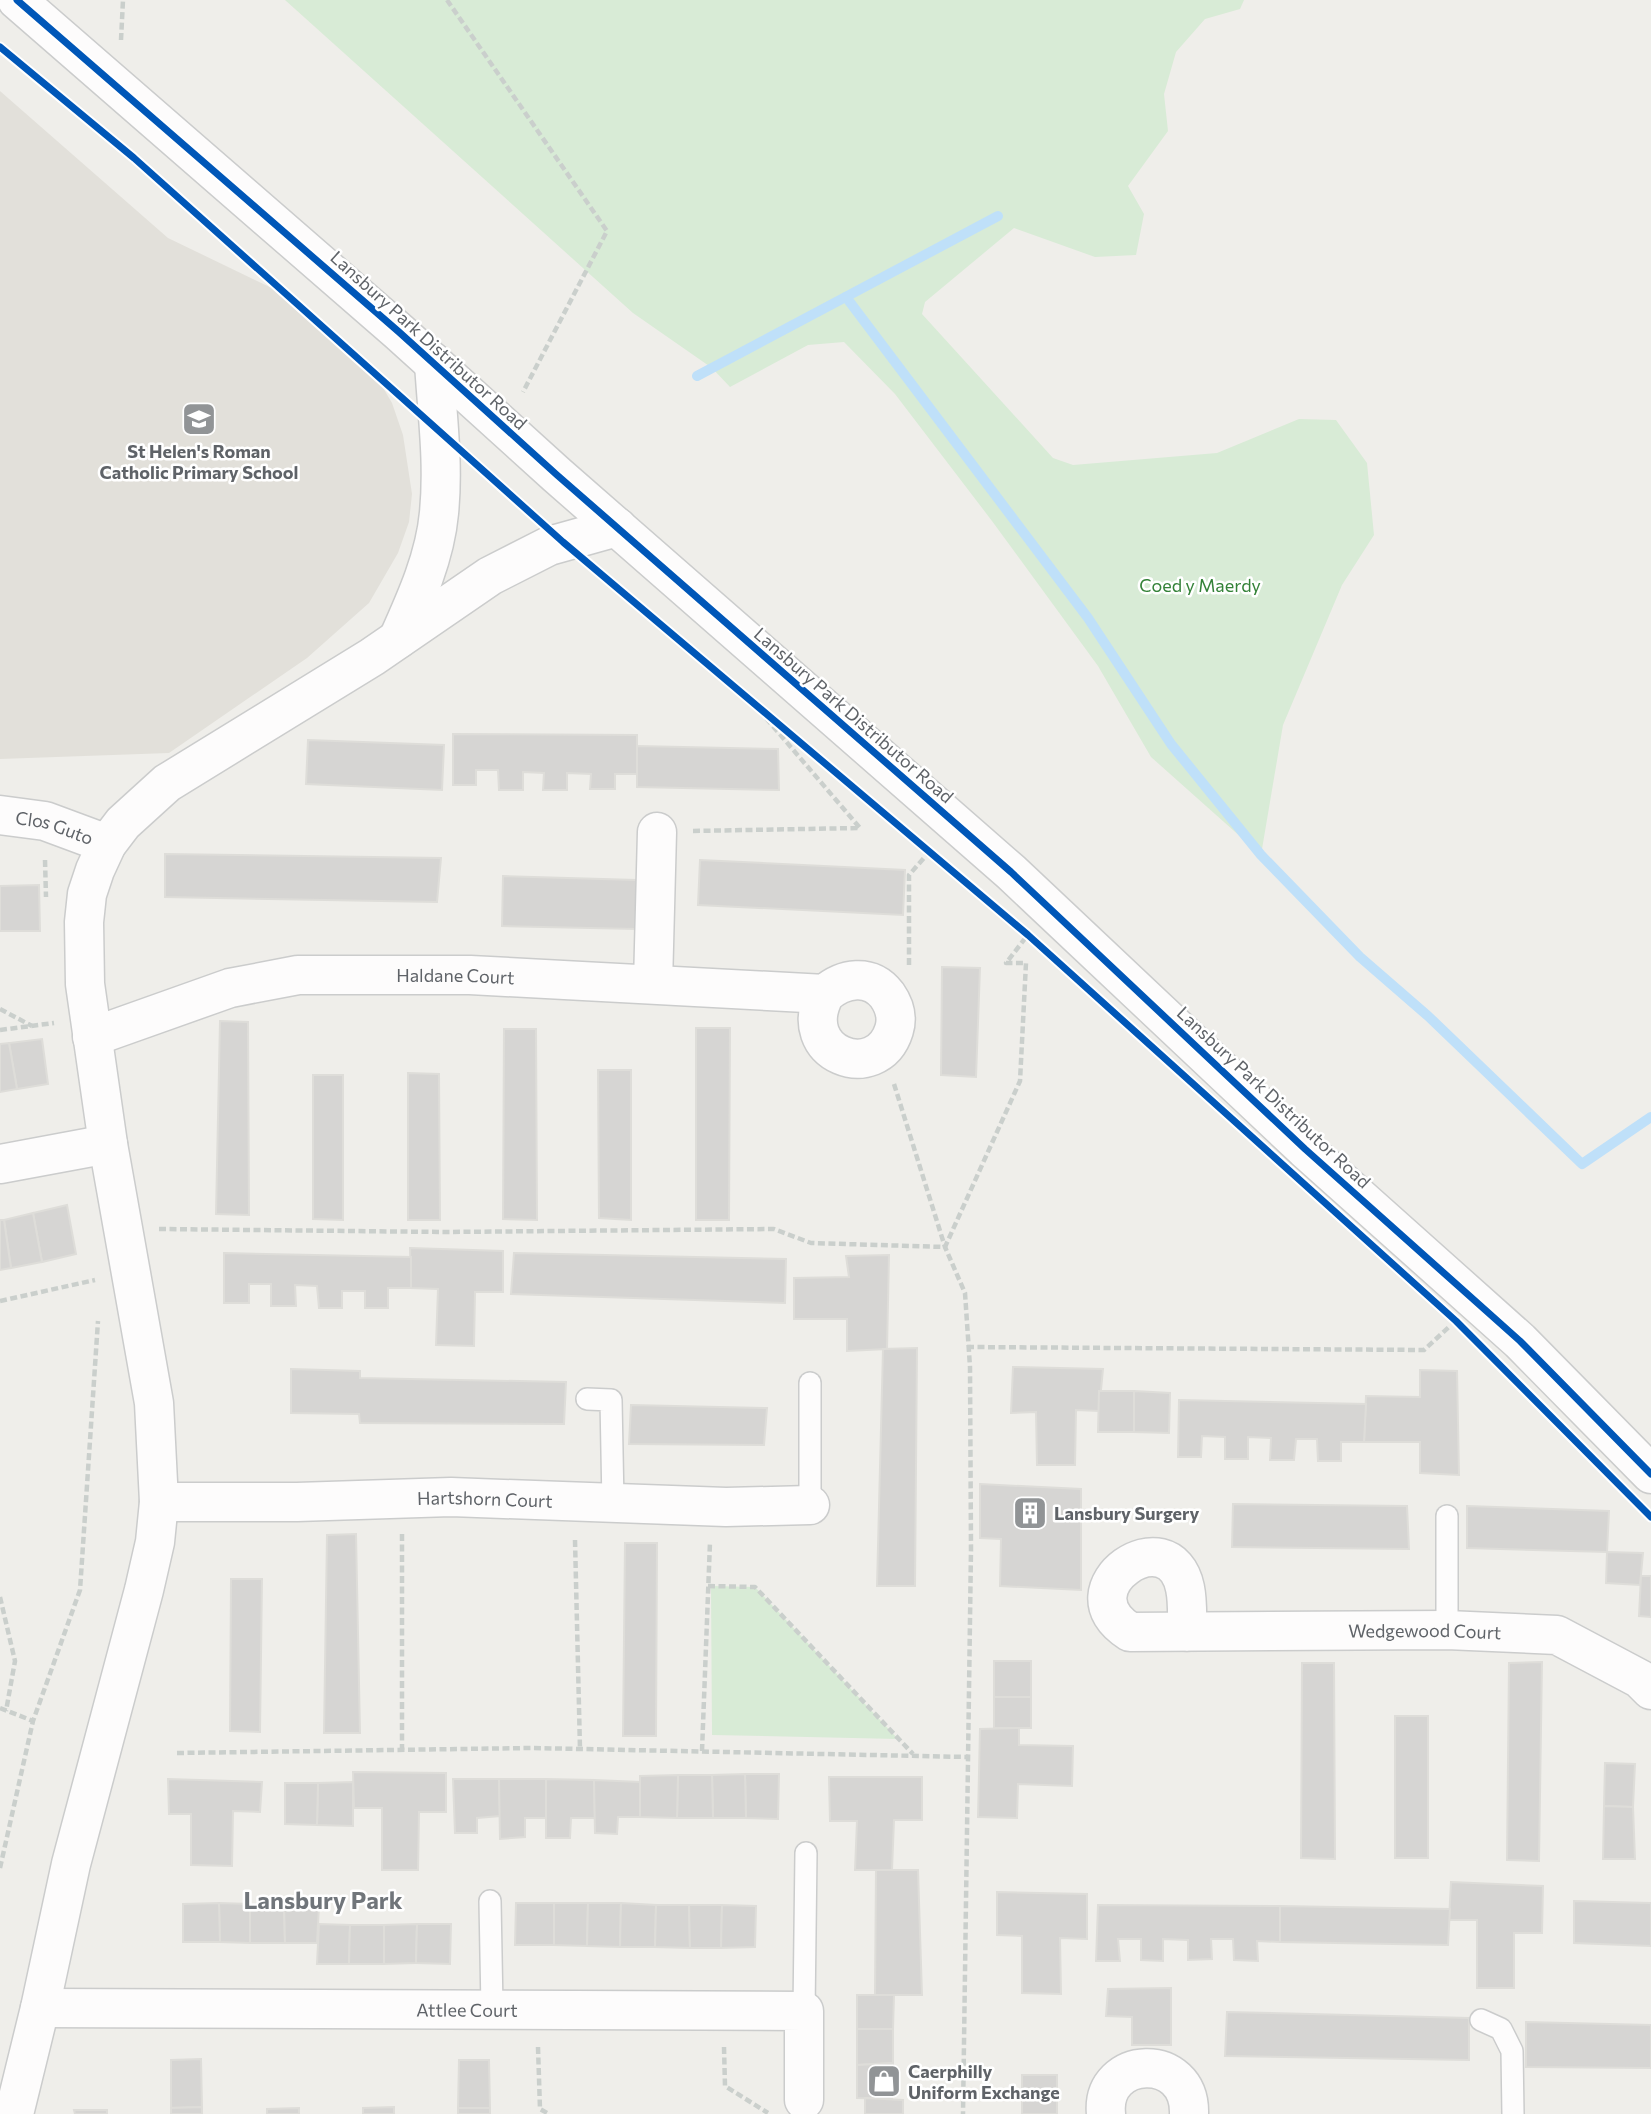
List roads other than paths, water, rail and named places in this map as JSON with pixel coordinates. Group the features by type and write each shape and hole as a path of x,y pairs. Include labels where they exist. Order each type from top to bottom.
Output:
{"street":[{"name":"Lansbury Park Distributor Road","path":"18,0 434,363 617,527 1031,924 1305,1149 1520,1341 1651,1474"},
{"path":"398,639 426,572 439,515 441,487 434,363"},
{"path":"14,2114 71,1864 149,1566 159,1502 154,1403 108,1144 74,1036 83,962 87,894 107,844 142,803 167,783 398,639 517,561 549,546 617,527"},
{"name":"Clos Guto","path":"0,815 45,821 107,844"},
{"path":"653,984 657,832"},
{"name":"Haldane Court","path":"74,1036 230,988 298,975 470,975 825,994 835,985 860,980 883,990 895,1013 891,1038 883,1048 860,1059 835,1053 825,1044 817,1019 825,994"},
{"path":"0,1164 108,1144"},
{"name":"Hartshorn Court","path":"159,1502 297,1502 451,1497 726,1507 810,1504"},
{"name":"Wedgewood Court","path":"1187,1632 1447,1630 1557,1635 1640,1679 1651,1690"},
{"name":"Attlee Court","path":"40,2008 804,2011"},
{"path":"803,2099 804,2011"},
{"path":"1106,2114 1107,2095 1114,2083 1137,2068 1151,2067 1176,2079 1185,2090 1189,2114"}],"lane":[{"path":"810,1383 810,1504"},
{"path":"587,1399 611,1400 613,1504"},
{"path":"1447,1516 1447,1630"},
{"path":"804,2011 806,1853"},
{"path":"491,1902 492,2008"},
{"path":"1481,2020 1502,2029 1512,2051 1513,2114"}],"waterway":[{"path":"697,376 998,216"},
{"path":"846,297 1088,618 1171,744 1261,855 1360,957 1428,1016 1582,1164 1651,1117"}],"place":[{"name":"St Helen's Roman Catholic Primary School","path":"199,419"},
{"name":"Lansbury Surgery","path":"1030,1513"},
{"name":"Caerphilly Uniform Exchange","path":"884,2081"}],"district":[{"name":"Lansbury Park","path":"323,1899"}],"park label":[{"name":"Coed y Maerdy","path":"1200,585"}]}
